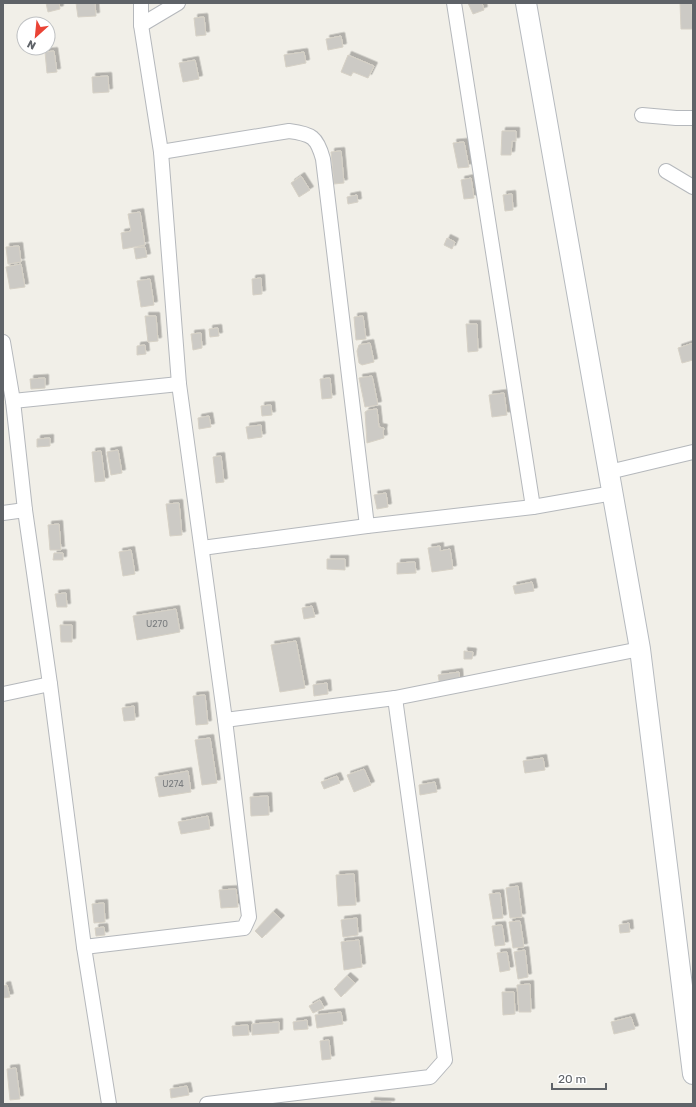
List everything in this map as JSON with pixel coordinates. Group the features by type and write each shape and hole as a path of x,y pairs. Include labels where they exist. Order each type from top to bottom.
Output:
{"street":[{"path":"84,948 244,928 249,917 225,720 179,384 161,152 141,25 141,3"},
{"path":"141,25 178,3"},
{"path":"454,3 533,506"},
{"path":"526,3 640,649 693,1074"},
{"path":"642,115 693,118"},
{"path":"161,152 289,131 302,132 314,139 320,149 323,159 367,526"},
{"path":"666,171 693,188"},
{"path":"3,342 13,401 25,510 50,684 84,948 109,1104"},
{"path":"13,401 179,384"},
{"path":"609,472 693,452"},
{"path":"202,548 533,506 613,493"},
{"path":"3,513 25,510"},
{"path":"225,720 395,698 640,649"},
{"path":"3,694 50,684"},
{"path":"207,1104 430,1077 445,1060 395,698"}],"building":[{"path":"46,3 59,3 60,9 48,12"},
{"path":"76,3 95,3 96,16 78,17"},
{"path":"468,3 482,3 484,10 473,14"},
{"path":"680,3 691,3 693,29 681,29"},
{"path":"204,17 206,35 196,36 194,18"},
{"path":"341,36 343,47 328,50 326,39"},
{"path":"304,52 306,63 286,67 284,55"},
{"path":"348,55 374,66 368,78 353,72 351,76 341,72"},
{"path":"45,56 55,56 57,72 47,73"},
{"path":"195,60 199,79 183,82 179,63"},
{"path":"108,76 109,92 93,93 92,77"},
{"path":"502,131 516,131 516,141 512,141 511,155 501,155"},
{"path":"464,142 469,167 458,168 453,143"},
{"path":"341,151 344,183 334,184 331,152"},
{"path":"301,176 310,190 299,197 291,183"},
{"path":"471,178 474,198 464,199 461,180"},
{"path":"512,194 513,210 505,211 503,195"},
{"path":"357,195 358,202 348,204 347,197"},
{"path":"140,212 145,245 123,249 121,233 131,231 128,214"},
{"path":"447,238 455,242 452,249 444,245"},
{"path":"19,246 21,262 8,264 6,247"},
{"path":"145,247 147,257 136,259 134,248"},
{"path":"21,264 25,287 10,289 6,267"},
{"path":"261,278 262,294 253,295 252,279"},
{"path":"150,279 154,305 141,307 137,281"},
{"path":"145,316 156,316 158,341 148,342"},
{"path":"363,316 366,339 356,340 354,317"},
{"path":"466,324 477,324 478,351 468,352"},
{"path":"218,328 219,336 210,337 209,329"},
{"path":"201,333 202,348 193,350 191,334"},
{"path":"370,343 374,362 362,365 359,363 357,351 359,345"},
{"path":"693,343 693,360 682,363 678,348"},
{"path":"145,345 146,354 137,355 137,346"},
{"path":"372,376 378,405 365,407 359,378"},
{"path":"45,378 45,388 31,389 30,379"},
{"path":"330,378 332,398 322,399 320,379"},
{"path":"504,393 507,415 492,417 489,395"},
{"path":"271,405 272,415 262,416 261,406"},
{"path":"377,409 379,427 384,428 384,438 367,443 365,412 368,410"},
{"path":"209,416 211,427 199,429 198,418"},
{"path":"261,425 262,437 248,439 246,427"},
{"path":"50,438 50,446 37,447 37,439"},
{"path":"118,450 122,473 111,475 107,452"},
{"path":"101,451 105,481 95,482 92,452"},
{"path":"221,456 224,482 216,483 213,457"},
{"path":"386,493 388,507 377,509 374,495"},
{"path":"179,503 182,535 170,536 166,504"},
{"path":"59,524 61,550 50,550 48,525"},
{"path":"440,546 440,551 450,549 453,569 432,572 428,548"},
{"path":"131,550 135,574 123,576 119,552"},
{"path":"54,553 63,553 63,560 53,560"},
{"path":"327,559 345,559 345,570 327,569"},
{"path":"415,562 416,573 397,574 397,563"},
{"path":"532,582 534,591 515,594 513,586"},
{"path":"66,593 67,607 57,607 55,594"},
{"path":"312,606 315,617 304,619 302,608"},
{"path":"176,609 180,632 137,640 133,616"},
{"path":"60,625 72,625 72,642 61,642"},
{"path":"296,641 305,688 280,692 271,645"},
{"path":"464,651 473,652 472,659 464,659"},
{"path":"459,672 460,683 440,686 438,675"},
{"path":"327,683 328,694 314,696 313,685"},
{"path":"205,695 208,724 196,725 193,696"},
{"path":"134,706 135,720 124,721 122,708"},
{"path":"210,738 217,783 202,785 195,740"},
{"path":"543,758 545,770 525,773 523,761"},
{"path":"364,769 371,785 354,792 347,775"},
{"path":"188,771 191,792 159,797 155,777"},
{"path":"337,776 340,783 324,789 321,782"},
{"path":"435,782 437,792 420,795 419,785"},
{"path":"268,796 269,815 251,816 250,797"},
{"path":"208,816 210,829 181,834 178,822"},
{"path":"354,874 356,905 338,906 336,875"},
{"path":"518,886 522,917 510,918 506,888"},
{"path":"236,889 238,907 221,908 219,890"},
{"path":"500,893 503,918 493,919 489,894"},
{"path":"104,903 105,922 94,923 92,904"},
{"path":"273,912 281,919 262,938 255,931"},
{"path":"357,918 358,935 343,937 341,920"},
{"path":"520,921 524,947 513,948 509,922"},
{"path":"629,923 630,932 620,933 619,925"},
{"path":"502,925 505,945 495,946 492,926"},
{"path":"104,927 105,935 96,936 95,928"},
{"path":"359,940 362,967 344,970 341,942"},
{"path":"525,950 528,977 518,979 514,952"},
{"path":"507,952 510,970 500,972 497,953"},
{"path":"347,976 355,983 341,997 334,989"},
{"path":"530,984 531,1012 519,1012 517,985"},
{"path":"7,985 10,997 3,998 3,986"},
{"path":"502,992 514,992 515,1014 503,1015"},
{"path":"320,1000 324,1008 313,1013 309,1006"},
{"path":"341,1012 343,1024 317,1028 315,1015"},
{"path":"631,1017 635,1029 614,1034 611,1022"},
{"path":"307,1020 308,1029 294,1030 293,1022"},
{"path":"279,1022 279,1033 252,1035 252,1024"},
{"path":"248,1025 249,1035 233,1036 232,1026"},
{"path":"329,1040 331,1059 322,1060 320,1041"},
{"path":"16,1068 20,1099 10,1100 7,1069"},
{"path":"187,1086 189,1095 171,1098 170,1089"},
{"path":"371,1101 391,1102 391,1104 371,1104"}]}
